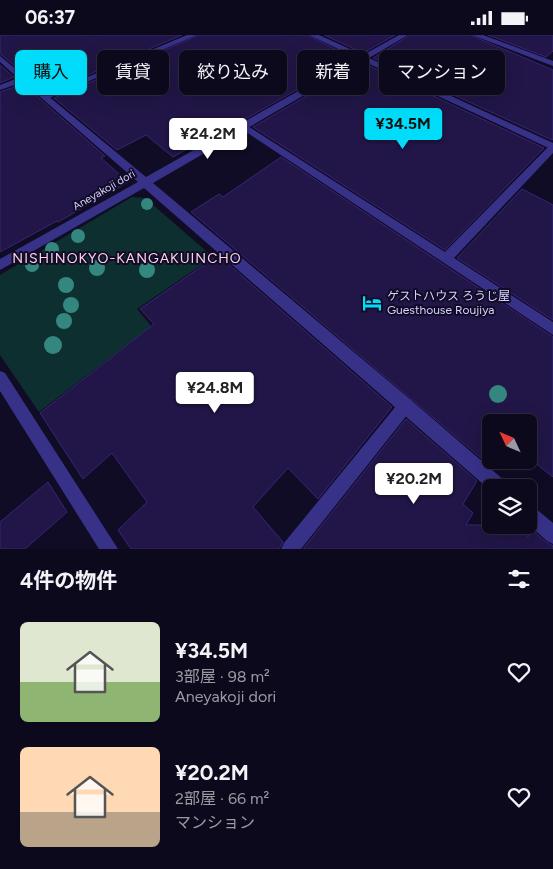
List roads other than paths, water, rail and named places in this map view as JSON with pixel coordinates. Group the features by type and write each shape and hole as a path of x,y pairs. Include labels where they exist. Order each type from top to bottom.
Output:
{"street":[{"path":"44,97 193,35"},
{"path":"313,35 346,50"},
{"name":"Aneyakoji dori","path":"369,55 404,35"},
{"path":"476,35 553,64"},
{"path":"492,41 501,35"},
{"path":"0,58 15,72"},
{"path":"369,61 553,147 446,259"},
{"path":"0,88 15,82"},
{"path":"42,95 406,405 490,479"},
{"name":"Aneyakoji dori","path":"0,265 298,95"},
{"path":"243,126 553,329"},
{"path":"0,377 109,549"},
{"path":"290,549 406,405"},
{"path":"537,521 553,535"}],"place":[{"name":"ゲストハウス ろうじ屋 Guesthouse Roujiya","path":"372,303"}],"district":[{"name":"NISHINOKYO-KANGAKUINCHO","path":"127,258"}]}
